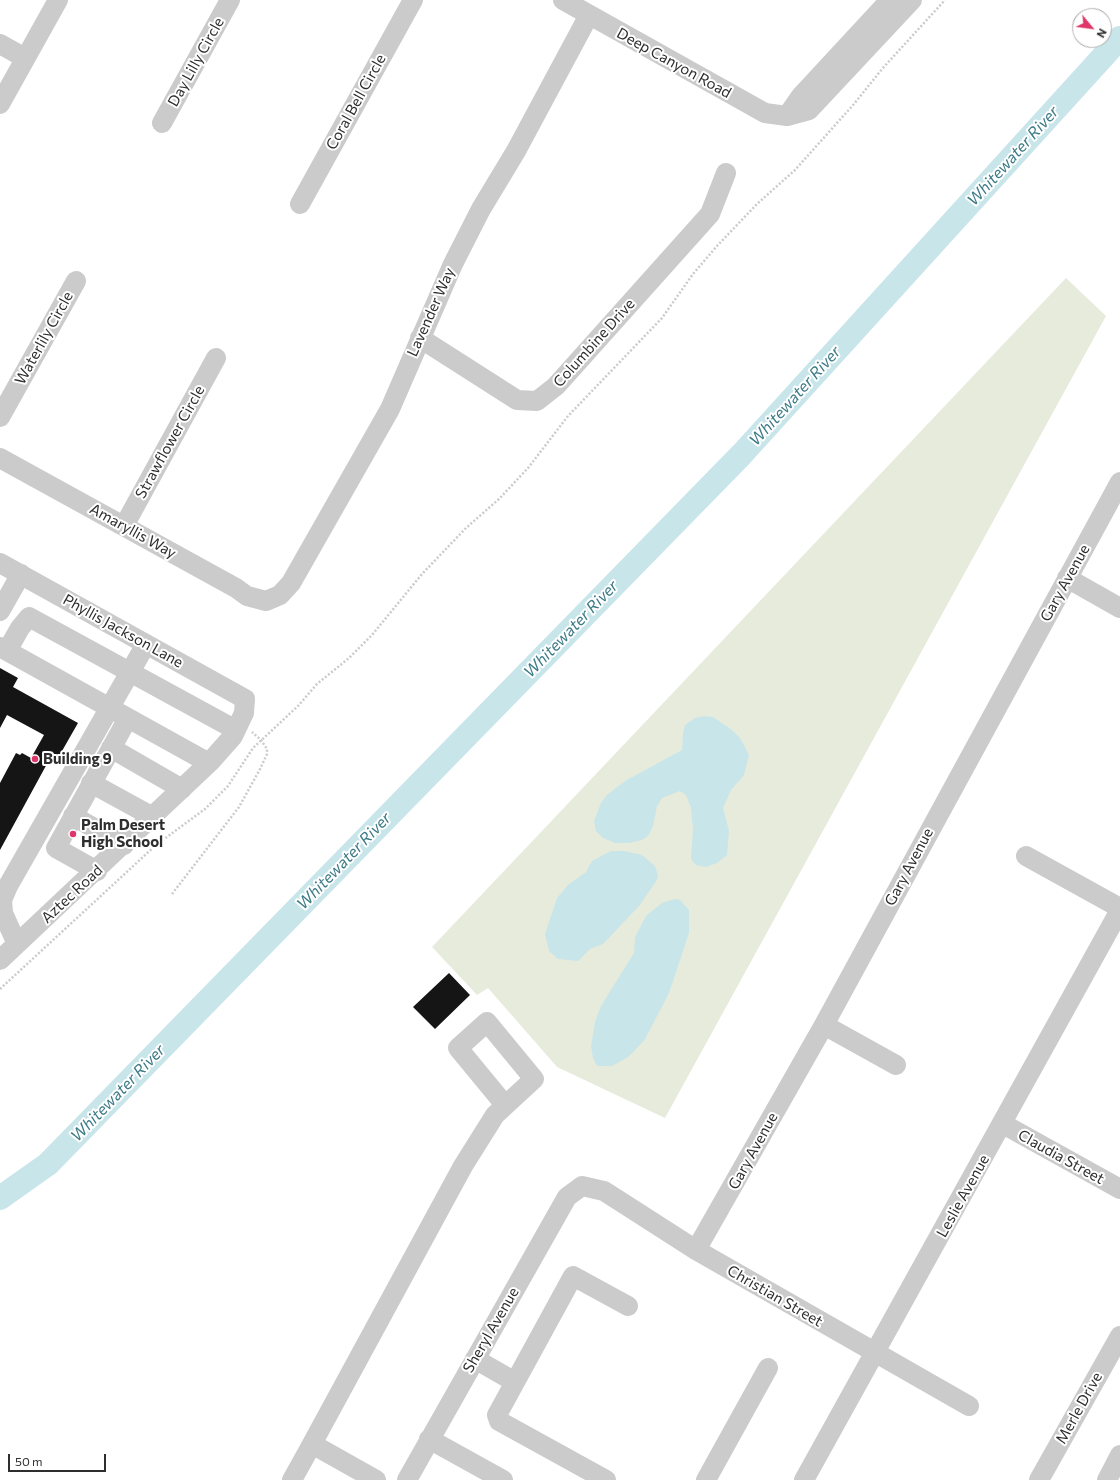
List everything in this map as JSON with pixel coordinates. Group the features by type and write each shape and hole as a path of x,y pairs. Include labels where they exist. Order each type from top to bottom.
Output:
{"street":[{"path":"0,104 58,0"},
{"name":"Day Lilly Circle","path":"162,123 230,0"},
{"name":"Coral Bell Circle","path":"300,204 412,0"},
{"name":"Deep Canyon Road","path":"563,0 765,114 787,116"},
{"path":"787,116 801,96 890,0"},
{"path":"787,116 809,110 912,0"},
{"name":"Lavender Way","path":"266,601 280,595 294,577 390,409 453,264 589,15"},
{"path":"0,44 25,58"},
{"name":"Columbine Drive","path":"420,338 517,400 536,401 556,386 710,214 726,173"},
{"name":"Waterlily Circle","path":"0,417 76,281"},
{"name":"Strawflower Circle","path":"124,526 216,358"},
{"name":"Amaryllis Way","path":"0,458 248,596 266,601"},
{"name":"Gary Avenue","path":"696,1250 824,1025 1120,482"},
{"name":"Phyllis Jackson Lane","path":"0,563 245,698"},
{"path":"0,611 21,574"},
{"path":"1067,578 1120,608"},
{"path":"209,763 3,649 29,617 236,730"},
{"path":"17,944 3,913 2,900 8,886 146,644"},
{"name":"Aztec Road","path":"0,960 124,845 209,763 236,730 244,713 245,698"},
{"path":"97,870 56,848 128,718"},
{"path":"111,748 182,789"},
{"path":"91,783 153,817"},
{"path":"73,816 124,845"},
{"path":"1026,856 1120,909"},
{"name":"Leslie Avenue","path":"804,1480 1003,1124 1120,909"},
{"path":"824,1025 896,1065"},
{"path":"292,1480 463,1166 495,1115 505,1105"},
{"name":"Claudia Street","path":"1003,1124 1120,1189"},
{"name":"Christian Street","path":"582,1186 604,1191 696,1250 874,1353 970,1406"},
{"name":"Sheryl Avenue","path":"406,1480 567,1197 582,1186"},
{"path":"606,1480 584,1475 497,1419 497,1415 573,1276 628,1306"},
{"name":"Merle Drive","path":"1039,1480 1120,1336"},
{"path":"475,1359 515,1382"},
{"path":"706,1480 768,1368"},
{"path":"429,1439 504,1480"},
{"path":"312,1444 376,1480"},
{"path":"1107,1480 1120,1455"}],"path":[{"path":"0,989 156,845 205,809 228,786 253,748 298,706 316,684 349,658 372,635 422,574 466,528 499,499 528,468 568,416 662,318 693,274 717,246 757,204 794,170 854,104 882,69 945,0"},
{"path":"172,894 239,807 246,795 267,754 267,749 261,740"}],"shaded area":[{"path":"1066,278 1106,316 665,1118 557,1067 488,988 477,995 432,947"}],"water":[{"path":"704,716 713,717 732,730 740,738 749,755 744,775 731,790 723,808 729,831 727,855 717,863 706,867 696,865 691,859 693,829 691,808 686,795 680,791 662,798 657,806 653,826 648,836 642,840 629,843 615,843 603,838 596,831 594,821 601,803 607,795 625,781 682,750 685,725 695,718"},
{"path":"611,851 624,851 642,855 655,866 658,875 657,880 639,906 603,944 590,949 578,961 558,959 549,951 545,934 557,898 568,885 586,872 592,861"},
{"path":"675,899 680,900 689,910 689,933 669,993 645,1039 637,1048 628,1057 612,1066 597,1066 593,1058 591,1046 595,1022 601,1006 634,953 635,937 646,916 662,903"}],"building":[{"name":"Building 9","path":"0,668 18,678 13,687 78,723 54,765 48,762 0,850 0,783 16,753 20,755 22,753 31,758 44,735 7,715 0,728"},
{"path":"449,973 470,995 435,1029 413,1007"}],"waterway":[{"name":"Whitewater River","path":"0,1198 48,1164 742,454 1120,38"}],"place":[{"name":"Building 9","path":"35,759"},
{"name":"Palm Desert High School","path":"73,834"}]}
